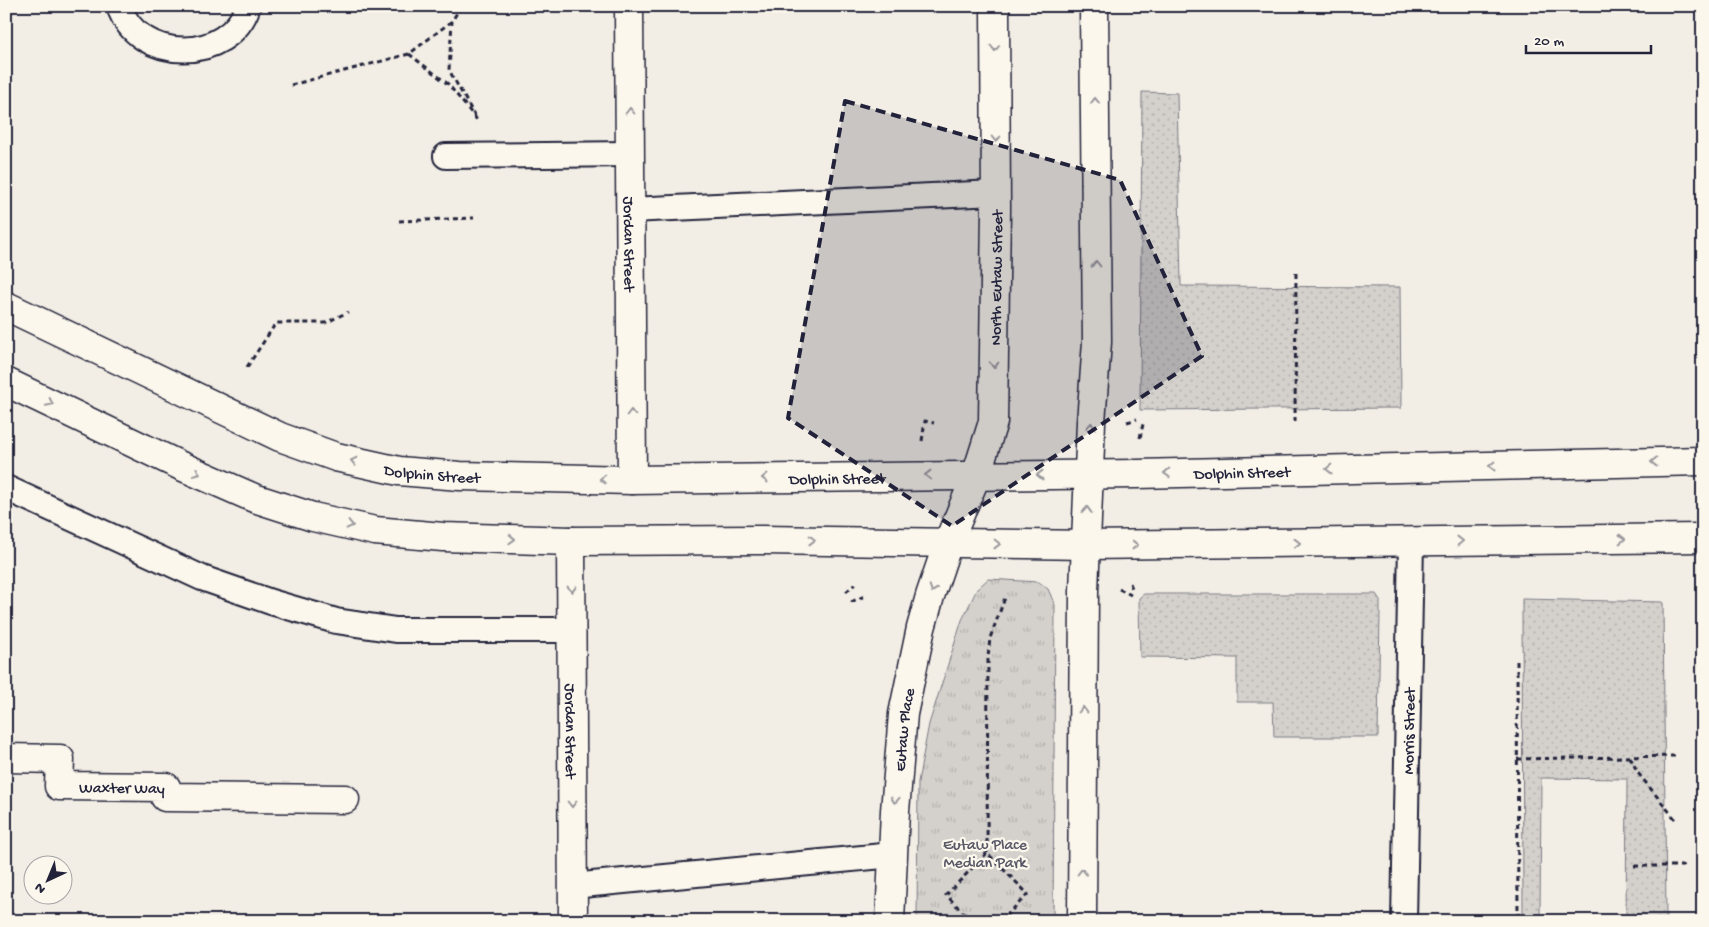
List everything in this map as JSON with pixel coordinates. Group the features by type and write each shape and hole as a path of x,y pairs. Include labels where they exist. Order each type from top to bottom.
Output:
{"main road":[{"name":"Jordan Street","path":"629,6 632,480"},
{"name":"North Eutaw Street","path":"948,543 976,476 993,422 996,193 995,6"},
{"path":"1082,921 1086,545 1097,342 1094,6"},
{"name":"Dolphin Street","path":"6,306 272,433 336,456 398,471 460,476 632,480 1089,475 1703,461"},
{"path":"6,382 181,466 254,498 313,517 375,531 442,537 571,541 763,540 1086,545 1703,538"},
{"name":"Jordan Street","path":"571,541 573,630 572,921"},
{"name":"Eutaw Place","path":"890,921 903,714 921,628 948,543"},
{"name":"Waxter Way","path":"6,758 60,759 59,786 166,787 165,797 345,799"}],"lane":[{"path":"118,6 121,14 135,31 154,45 177,50 200,48 220,40 235,28 248,6"},
{"path":"446,156 630,154"},
{"path":"630,210 996,193"},
{"path":"6,488 202,578 271,602 336,621 396,630 573,630"},
{"name":"Morris Street","path":"1404,921 1411,542"},
{"path":"572,886 893,855"}],"path":[{"path":"290,85 409,54 452,21 461,6"},
{"path":"409,54 448,84 477,120 449,70 452,21"},
{"path":"399,221 474,218"},
{"path":"1295,422 1296,272"},
{"path":"247,367 276,323 325,323 348,312"},
{"path":"1126,422 1137,419"},
{"path":"922,443 925,421 934,423"},
{"path":"1139,441 1143,424"},
{"path":"1130,583 1134,591"},
{"path":"846,592 855,584"},
{"path":"1118,589 1131,595"},
{"path":"852,602 867,594"},
{"path":"972,921 946,895 987,853 988,657 990,638 1006,595"},
{"path":"1517,661 1518,921"},
{"path":"1630,756 1638,773 1676,820"},
{"path":"1517,759 1676,756"},
{"path":"987,853 1028,894 1001,921"},
{"path":"1634,866 1687,866"}],"highlighted area":[{"path":"845,101 1120,180 1202,356 952,526 788,418"}],"green space":[{"path":"1142,92 1177,93 1181,286 1400,287 1401,408 1140,410"},
{"name":"Eutaw Place Median Park","path":"988,579 1039,582 1048,589 1055,605 1053,921 917,921 918,782 929,724 962,620 977,589"},
{"path":"1144,594 1376,594 1380,600 1378,737 1274,737 1273,702 1237,702 1237,658 1140,657 1139,598"},
{"path":"1522,599 1663,602 1666,921 1626,921 1627,779 1541,778 1540,921 1523,921"}]}
